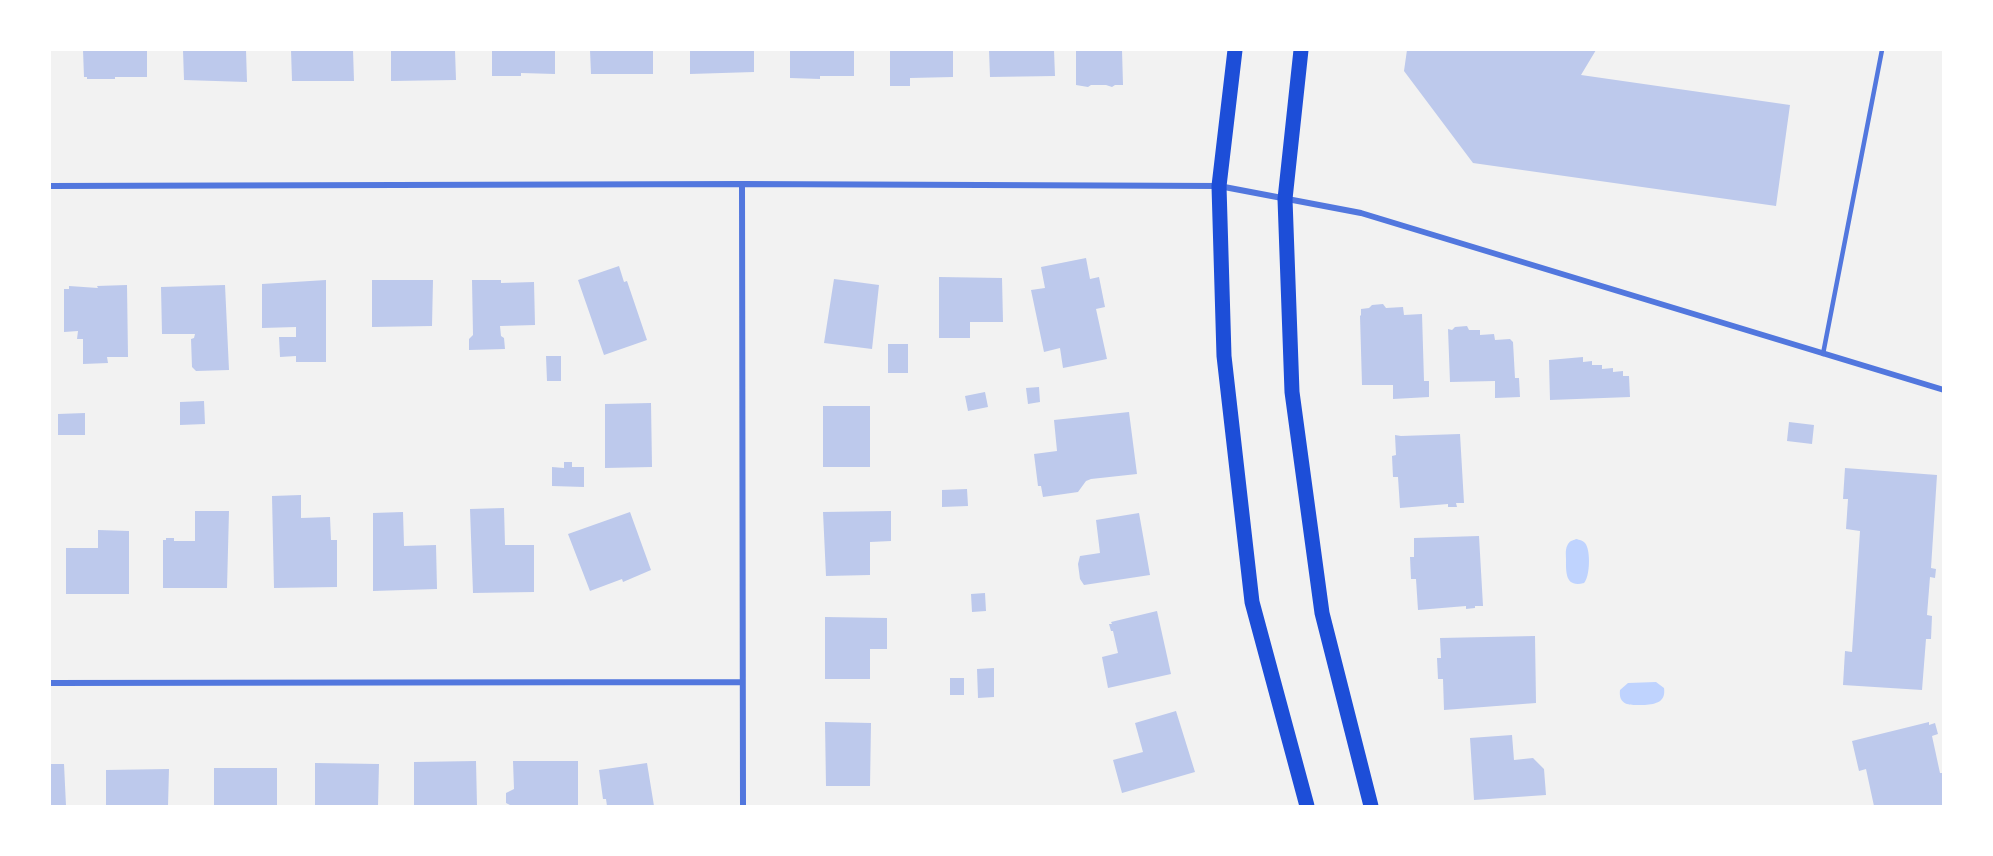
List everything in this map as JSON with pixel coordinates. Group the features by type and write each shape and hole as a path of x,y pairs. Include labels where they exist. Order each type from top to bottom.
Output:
{"main road":[{"path":"1234,50 1219,186 1224,356 1252,602 1307,807"},
{"path":"1301,50 1285,199 1292,392 1322,613 1371,807"}],"street":[{"path":"742,184 743,807"},
{"path":"50,186 742,184 1219,186 1361,213 1944,390"},
{"path":"50,683 742,682"}],"lane":[{"path":"1823,354 1882,50"}],"water":[{"path":"1576,539 1585,543 1589,557 1586,580 1578,584 1570,581 1566,569 1566,548"},
{"path":"1656,682 1664,688 1664,693 1662,699 1656,703 1635,705 1621,700 1620,690 1628,683"}],"building":[{"path":"83,50 147,50 147,77 87,79 84,77"},
{"path":"183,50 246,50 247,82 184,80"},
{"path":"291,50 353,50 354,81 292,81"},
{"path":"391,50 455,50 456,80 391,81"},
{"path":"492,50 555,50 555,74 521,73 521,76 492,76"},
{"path":"590,50 653,50 653,74 591,74"},
{"path":"690,50 754,50 754,72 690,74"},
{"path":"790,50 854,50 854,76 820,76 820,79 790,78"},
{"path":"890,50 953,50 953,77 910,78 910,86 890,86"},
{"path":"989,50 1054,50 1055,76 990,77"},
{"path":"1076,50 1122,50 1123,85 1112,87 1091,85 1088,87 1076,85"},
{"path":"1407,50 1596,50 1581,75 1790,105 1776,206 1473,163 1404,71"},
{"path":"1086,258 1090,279 1099,277 1105,307 1096,309 1107,359 1063,368 1060,348 1044,352 1031,290 1045,288 1041,267"},
{"path":"619,266 624,282 627,281 647,340 604,355 578,280"},
{"path":"939,277 1002,278 1003,322 970,322 970,338 939,338"},
{"path":"834,279 879,285 872,349 824,343"},
{"path":"326,280 326,362 296,362 296,356 280,357 279,337 296,337 296,327 262,328 262,284"},
{"path":"372,280 433,280 432,326 372,327"},
{"path":"472,280 501,280 501,283 534,282 535,325 500,326 505,349 469,350 469,339 473,335"},
{"path":"127,285 128,357 107,357 108,363 83,364 83,339 77,339 78,331 64,332 64,289 69,289 69,286 98,288 97,286"},
{"path":"225,285 229,370 196,371 192,367 191,339 195,334 162,334 161,287"},
{"path":"1383,304 1386,308 1403,307 1404,315 1422,314 1424,381 1429,381 1429,397 1393,399 1393,385 1362,385 1361,309"},
{"path":"1467,326 1469,330 1480,330 1480,335 1494,334 1495,340 1510,339 1513,342 1515,378 1519,378 1520,397 1495,398 1495,381 1450,382 1448,329"},
{"path":"888,344 908,344 908,373 888,373"},
{"path":"546,356 561,356 561,381 547,381"},
{"path":"1583,357 1583,362 1592,361 1592,365 1602,365 1602,369 1613,368 1613,372 1623,371 1623,376 1629,376 1630,397 1550,400 1549,360"},
{"path":"1039,387 1040,402 1028,404 1026,388"},
{"path":"985,392 988,407 968,411 965,396"},
{"path":"204,401 205,424 180,425 180,402"},
{"path":"651,403 652,467 605,468 605,404"},
{"path":"823,406 870,406 870,467 823,467"},
{"path":"1129,412 1137,474 1091,479 1086,481 1078,492 1043,497 1041,486 1038,486 1034,454 1057,451 1054,420"},
{"path":"85,413 85,435 58,435 58,414"},
{"path":"1789,422 1814,425 1812,444 1787,441"},
{"path":"1460,434 1464,503 1456,503 1457,507 1448,507 1448,504 1400,508 1398,477 1393,477 1392,456 1396,455 1395,435"},
{"path":"564,462 572,462 572,467 584,467 584,487 552,486 552,467 564,468"},
{"path":"1845,468 1937,475 1931,568 1936,569 1935,578 1930,577 1927,615 1932,616 1931,639 1926,639 1922,690 1843,685 1845,651 1852,652 1860,531 1846,529 1848,499 1843,499"},
{"path":"967,489 968,506 942,507 942,490"},
{"path":"301,495 301,518 330,517 331,540 337,540 337,587 274,588 272,496"},
{"path":"504,508 505,545 534,545 534,592 473,593 470,509"},
{"path":"195,511 229,511 227,588 163,588 163,540 174,538 174,541 195,541"},
{"path":"891,511 891,541 870,542 870,575 826,576 823,512"},
{"path":"403,512 404,546 436,545 437,589 373,591 373,513"},
{"path":"630,512 651,570 623,582 622,579 590,591 568,534"},
{"path":"1139,513 1150,575 1084,585 1080,579 1078,564 1080,556 1100,553 1096,520"},
{"path":"98,530 129,531 129,594 66,594 66,548 98,548"},
{"path":"1479,536 1483,606 1466,609 1466,606 1418,610 1416,579 1411,579 1410,557 1414,557 1414,538"},
{"path":"985,593 986,611 972,612 971,594"},
{"path":"1157,611 1171,674 1108,688 1102,657 1118,653 1109,624"},
{"path":"825,617 887,618 887,649 870,649 870,679 825,679"},
{"path":"1535,636 1536,703 1444,710 1443,679 1438,679 1437,658 1441,658 1440,638"},
{"path":"994,668 994,697 978,698 977,669"},
{"path":"950,678 964,678 964,695 950,695"},
{"path":"1176,711 1195,772 1122,793 1113,760 1143,752 1135,723"},
{"path":"825,722 871,723 870,786 826,786"},
{"path":"1929,722 1929,725 1935,723 1938,734 1932,736 1940,773 1944,773 1944,806 1874,806 1866,769 1859,771 1852,741"},
{"path":"1512,735 1514,760 1533,758 1544,769 1546,795 1474,800 1470,738"},
{"path":"476,761 477,806 414,806 414,762"},
{"path":"513,761 578,761 578,806 512,806 506,803 506,793 514,789"},
{"path":"315,763 379,764 378,806 315,806"},
{"path":"647,763 654,806 607,806 606,799 603,799 599,770"},
{"path":"50,764 64,764 66,806 50,806"},
{"path":"214,768 277,768 277,806 214,806"},
{"path":"169,769 168,806 106,806 106,770"}]}
